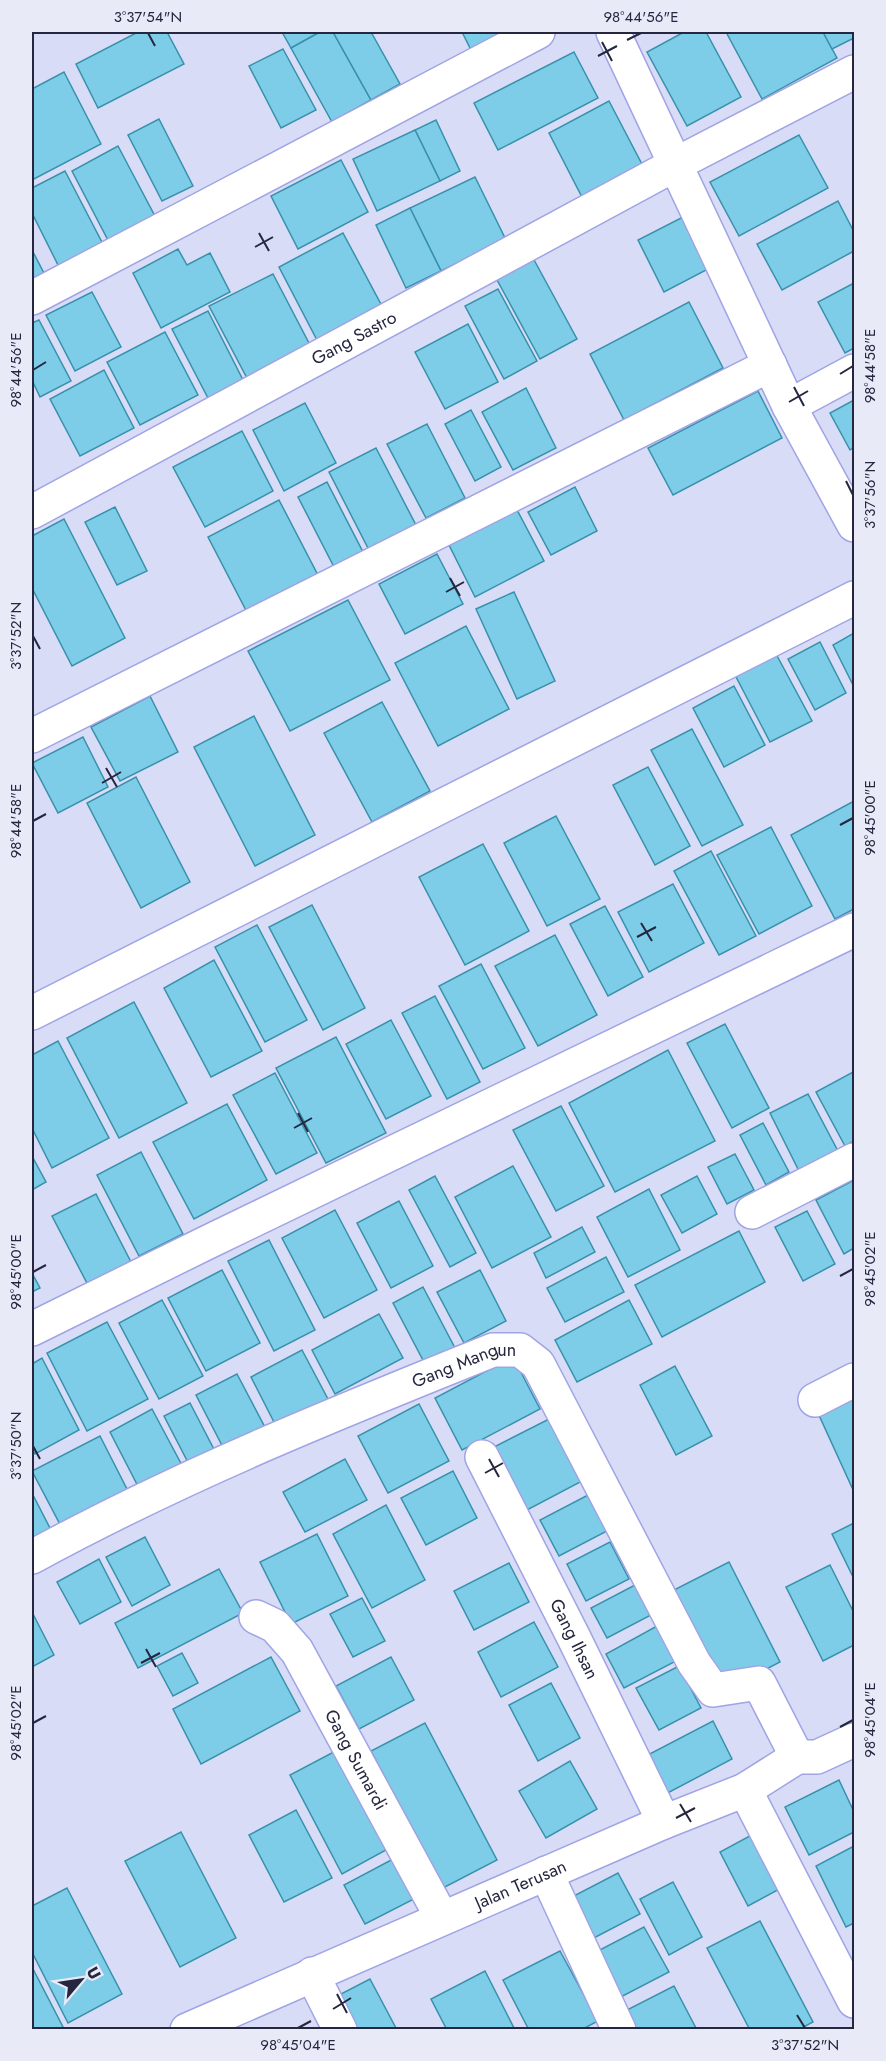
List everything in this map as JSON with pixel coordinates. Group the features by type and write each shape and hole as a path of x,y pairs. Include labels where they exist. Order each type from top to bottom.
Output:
{"street":[{"path":"32,298 538,32"},
{"path":"615,32 789,406 855,525"},
{"name":"Gang Sastro","path":"32,512 676,164 855,72"},
{"path":"32,736 770,365"},
{"path":"789,406 855,371"},
{"path":"32,1013 855,598"},
{"path":"32,1329 855,930"},
{"path":"752,1212 855,1160"},
{"name":"Gang Mangun","path":"32,1557 86,1527 292,1431 492,1350 520,1350 538,1364 694,1663 713,1690 759,1683 797,1757"},
{"path":"815,1400 855,1380"},
{"name":"Gang Ihsan","path":"482,1457 573,1635 664,1822"},
{"name":"Gang Sumardi","path":"256,1617 275,1626 297,1651 442,1918"},
{"name":"Jalan Terusan","path":"187,2030 664,1822 745,1790 797,1757 817,1757 855,1740"},
{"path":"745,1790 855,2001"},
{"path":"546,1873 619,2030"},
{"path":"312,1974 340,2030"}],"building":[{"path":"138,32 167,32 184,64 98,108 76,64"},
{"path":"282,32 320,32 291,48"},
{"path":"320,32 333,32 371,100 332,122 291,48"},
{"path":"333,32 371,32 400,84 371,100"},
{"path":"462,32 527,32 475,58"},
{"path":"684,32 706,32 741,97 687,126 647,52"},
{"path":"726,32 823,32 837,58 762,99"},
{"path":"823,32 854,32 854,38 832,49"},
{"path":"283,49 316,110 281,128 249,66"},
{"path":"574,52 598,98 498,150 474,103"},
{"path":"64,72 101,144 32,180 32,89"},
{"path":"609,101 645,170 584,201 549,133"},
{"path":"159,119 193,186 162,201 128,135"},
{"path":"436,120 460,171 440,181 415,130"},
{"path":"415,130 440,181 377,211 353,159"},
{"path":"799,135 828,188 739,236 710,182"},
{"path":"118,146 157,220 110,244 72,171"},
{"path":"341,160 368,212 298,249 271,196"},
{"path":"65,171 106,250 62,273 32,213 32,188"},
{"path":"475,177 506,240 441,271 410,208"},
{"path":"838,201 854,232 854,251 782,290 757,244"},
{"path":"410,208 441,271 406,288 376,225"},
{"path":"683,217 710,268 664,292 638,240"},
{"path":"343,233 383,308 318,342 279,267"},
{"path":"178,249 187,265 210,253 230,292 161,328 133,273"},
{"path":"32,250 45,275 32,282"},
{"path":"533,258 577,339 540,359 496,278"},
{"path":"273,274 311,347 248,380 209,306"},
{"path":"854,283 854,348 845,353 818,302"},
{"path":"498,289 537,361 504,379 465,306"},
{"path":"92,292 121,347 75,371 46,315"},
{"path":"689,302 723,368 624,420 590,354"},
{"path":"208,311 243,380 208,398 172,329"},
{"path":"39,320 71,381 40,397 32,380 32,323"},
{"path":"468,324 498,382 445,409 415,352"},
{"path":"165,332 198,395 140,425 107,362"},
{"path":"104,370 134,428 80,456 50,399"},
{"path":"526,388 556,448 513,470 482,412"},
{"path":"758,391 782,438 673,495 648,448"},
{"path":"854,400 854,447 850,450 830,413"},
{"path":"305,403 336,463 284,491 253,430"},
{"path":"471,410 501,467 475,481 445,424"},
{"path":"427,424 465,498 426,518 387,444"},
{"path":"242,431 273,491 205,527 173,467"},
{"path":"376,448 417,527 370,552 329,472"},
{"path":"327,482 363,552 334,567 298,497"},
{"path":"575,487 597,531 551,555 528,512"},
{"path":"279,500 321,581 250,618 208,537"},
{"path":"115,507 147,571 117,585 85,522"},
{"path":"516,508 544,561 475,597 448,543"},
{"path":"64,519 125,638 72,666 32,588 32,536"},
{"path":"437,554 463,604 405,634 379,584"},
{"path":"514,592 555,681 517,699 476,609"},
{"path":"348,600 390,680 290,731 248,651"},
{"path":"466,626 509,709 438,746 395,663"},
{"path":"854,633 854,687 833,645"},
{"path":"820,642 846,693 815,710 788,659"},
{"path":"775,652 812,721 770,742 734,673"},
{"path":"734,686 765,745 724,767 693,708"},
{"path":"150,696 178,752 120,781 91,727"},
{"path":"382,702 430,791 372,822 324,733"},
{"path":"254,716 315,835 255,866 194,747"},
{"path":"692,729 743,825 702,846 651,750"},
{"path":"83,737 108,787 58,813 32,763"},
{"path":"648,767 690,846 655,865 613,785"},
{"path":"136,777 190,882 141,908 87,803"},
{"path":"854,801 854,909 835,919 791,835"},
{"path":"556,816 600,899 547,926 504,843"},
{"path":"771,827 812,906 759,934 717,855"},
{"path":"483,844 529,931 465,965 419,877"},
{"path":"711,851 756,936 719,955 674,871"},
{"path":"673,884 704,943 649,972 618,912"},
{"path":"312,905 365,1008 323,1030 269,927"},
{"path":"605,906 643,977 608,996 570,924"},
{"path":"257,925 307,1020 265,1042 215,947"},
{"path":"555,935 597,1015 538,1046 495,966"},
{"path":"214,960 262,1051 211,1077 164,988"},
{"path":"481,964 525,1048 483,1069 439,986"},
{"path":"435,996 480,1082 447,1099 402,1013"},
{"path":"134,1002 187,1103 119,1138 67,1038"},
{"path":"391,1020 431,1096 386,1119 346,1044"},
{"path":"725,1024 769,1108 732,1128 687,1043"},
{"path":"336,1037 386,1133 326,1163 276,1068"},
{"path":"58,1041 109,1138 52,1168 32,1128 32,1055"},
{"path":"668,1050 715,1141 615,1192 569,1103"},
{"path":"853,1072 854,1141 845,1146 816,1092"},
{"path":"275,1073 317,1153 276,1174 233,1095"},
{"path":"808,1094 840,1155 801,1175 770,1113"},
{"path":"227,1104 267,1180 194,1219 153,1142"},
{"path":"561,1106 604,1186 556,1211 513,1130"},
{"path":"763,1123 789,1172 766,1185 740,1135"},
{"path":"141,1152 183,1234 139,1256 97,1175"},
{"path":"735,1154 754,1190 727,1204 708,1167"},
{"path":"32,1156 46,1182 32,1190"},
{"path":"513,1166 551,1237 492,1268 455,1197"},
{"path":"435,1176 476,1253 450,1267 409,1190"},
{"path":"697,1176 717,1214 682,1233 661,1195"},
{"path":"854,1180 854,1248 844,1254 816,1200"},
{"path":"649,1189 680,1250 628,1277 597,1217"},
{"path":"96,1194 132,1264 89,1287 52,1216"},
{"path":"399,1201 433,1266 391,1288 357,1223"},
{"path":"335,1210 377,1290 324,1318 282,1238"},
{"path":"807,1211 835,1264 803,1281 775,1227"},
{"path":"582,1227 595,1252 546,1278 534,1253"},
{"path":"739,1231 765,1282 662,1337 635,1285"},
{"path":"269,1240 315,1330 274,1351 228,1261"},
{"path":"606,1257 624,1292 565,1322 547,1288"},
{"path":"222,1270 260,1343 206,1371 168,1298"},
{"path":"480,1270 506,1321 464,1343 437,1292"},
{"path":"32,1273 40,1288 32,1292"},
{"path":"423,1287 455,1348 425,1364 393,1303"},
{"path":"162,1300 203,1376 159,1399 119,1323"},
{"path":"629,1300 652,1344 577,1382 555,1340"},
{"path":"379,1314 403,1358 335,1394 312,1350"},
{"path":"107,1322 148,1399 87,1431 47,1353"},
{"path":"302,1350 329,1401 277,1428 251,1377"},
{"path":"513,1357 540,1409 462,1450 435,1398"},
{"path":"42,1358 79,1430 35,1454 32,1448 32,1364"},
{"path":"675,1366 712,1436 676,1455 640,1385"},
{"path":"237,1374 268,1433 227,1455 196,1395"},
{"path":"854,1396 854,1492 818,1413"},
{"path":"190,1403 219,1459 193,1472 164,1416"},
{"path":"419,1404 449,1461 388,1493 358,1436"},
{"path":"152,1409 185,1471 142,1494 110,1432"},
{"path":"551,1418 584,1480 527,1510 494,1447"},
{"path":"100,1436 131,1497 64,1532 32,1471"},
{"path":"345,1459 367,1500 305,1532 283,1492"},
{"path":"453,1471 477,1518 426,1545 401,1498"},
{"path":"32,1493 52,1532 32,1542"},
{"path":"588,1495 607,1531 559,1556 540,1520"},
{"path":"386,1505 425,1580 372,1608 333,1534"},
{"path":"854,1523 854,1579 832,1534"},
{"path":"317,1534 348,1596 291,1624 260,1562"},
{"path":"145,1537 170,1585 132,1606 106,1557"},
{"path":"610,1542 629,1579 586,1601 567,1564"},
{"path":"99,1559 121,1602 80,1624 57,1582"},
{"path":"729,1562 780,1662 716,1695 666,1594"},
{"path":"509,1563 529,1602 474,1630 454,1591"},
{"path":"830,1565 854,1613 854,1645 823,1661 786,1587"},
{"path":"219,1569 243,1613 138,1668 115,1623"},
{"path":"635,1585 651,1615 607,1638 591,1608"},
{"path":"362,1598 385,1641 353,1657 330,1614"},
{"path":"32,1612 54,1655 32,1667"},
{"path":"534,1622 558,1667 501,1697 478,1652"},
{"path":"657,1626 676,1661 624,1688 606,1654"},
{"path":"182,1653 198,1683 173,1696 157,1666"},
{"path":"271,1657 300,1711 201,1764 173,1709"},
{"path":"391,1657 414,1700 359,1729 336,1686"},
{"path":"679,1666 701,1708 659,1730 636,1688"},
{"path":"551,1683 580,1738 538,1761 509,1705"},
{"path":"713,1721 732,1759 660,1797 640,1759"},
{"path":"425,1723 497,1860 443,1888 371,1751"},
{"path":"345,1746 397,1844 342,1874 290,1775"},
{"path":"570,1761 597,1809 546,1838 519,1791"},
{"path":"839,1780 854,1812 854,1832 809,1855 785,1807"},
{"path":"296,1810 332,1878 284,1902 249,1835"},
{"path":"759,1831 787,1885 748,1906 720,1852"},
{"path":"181,1832 236,1938 180,1967 125,1861"},
{"path":"854,1846 854,1923 846,1927 816,1866"},
{"path":"393,1859 414,1899 365,1924 344,1885"},
{"path":"618,1873 640,1914 590,1940 568,1899"},
{"path":"673,1882 702,1937 669,1955 640,1899"},
{"path":"67,1888 122,1994 68,2023 32,1952 32,1906"},
{"path":"760,1921 813,2022 798,2030 750,2030 707,1948"},
{"path":"644,1927 669,1972 615,2000 592,1954"},
{"path":"560,1951 598,2021 581,2030 529,2030 503,1980"},
{"path":"32,1967 63,2027 57,2030 32,2030"},
{"path":"485,1971 515,2030 447,2030 431,1999"},
{"path":"370,1979 397,2030 354,2030 337,1996"},
{"path":"674,1986 697,2030 632,2030 623,2012"}]}
